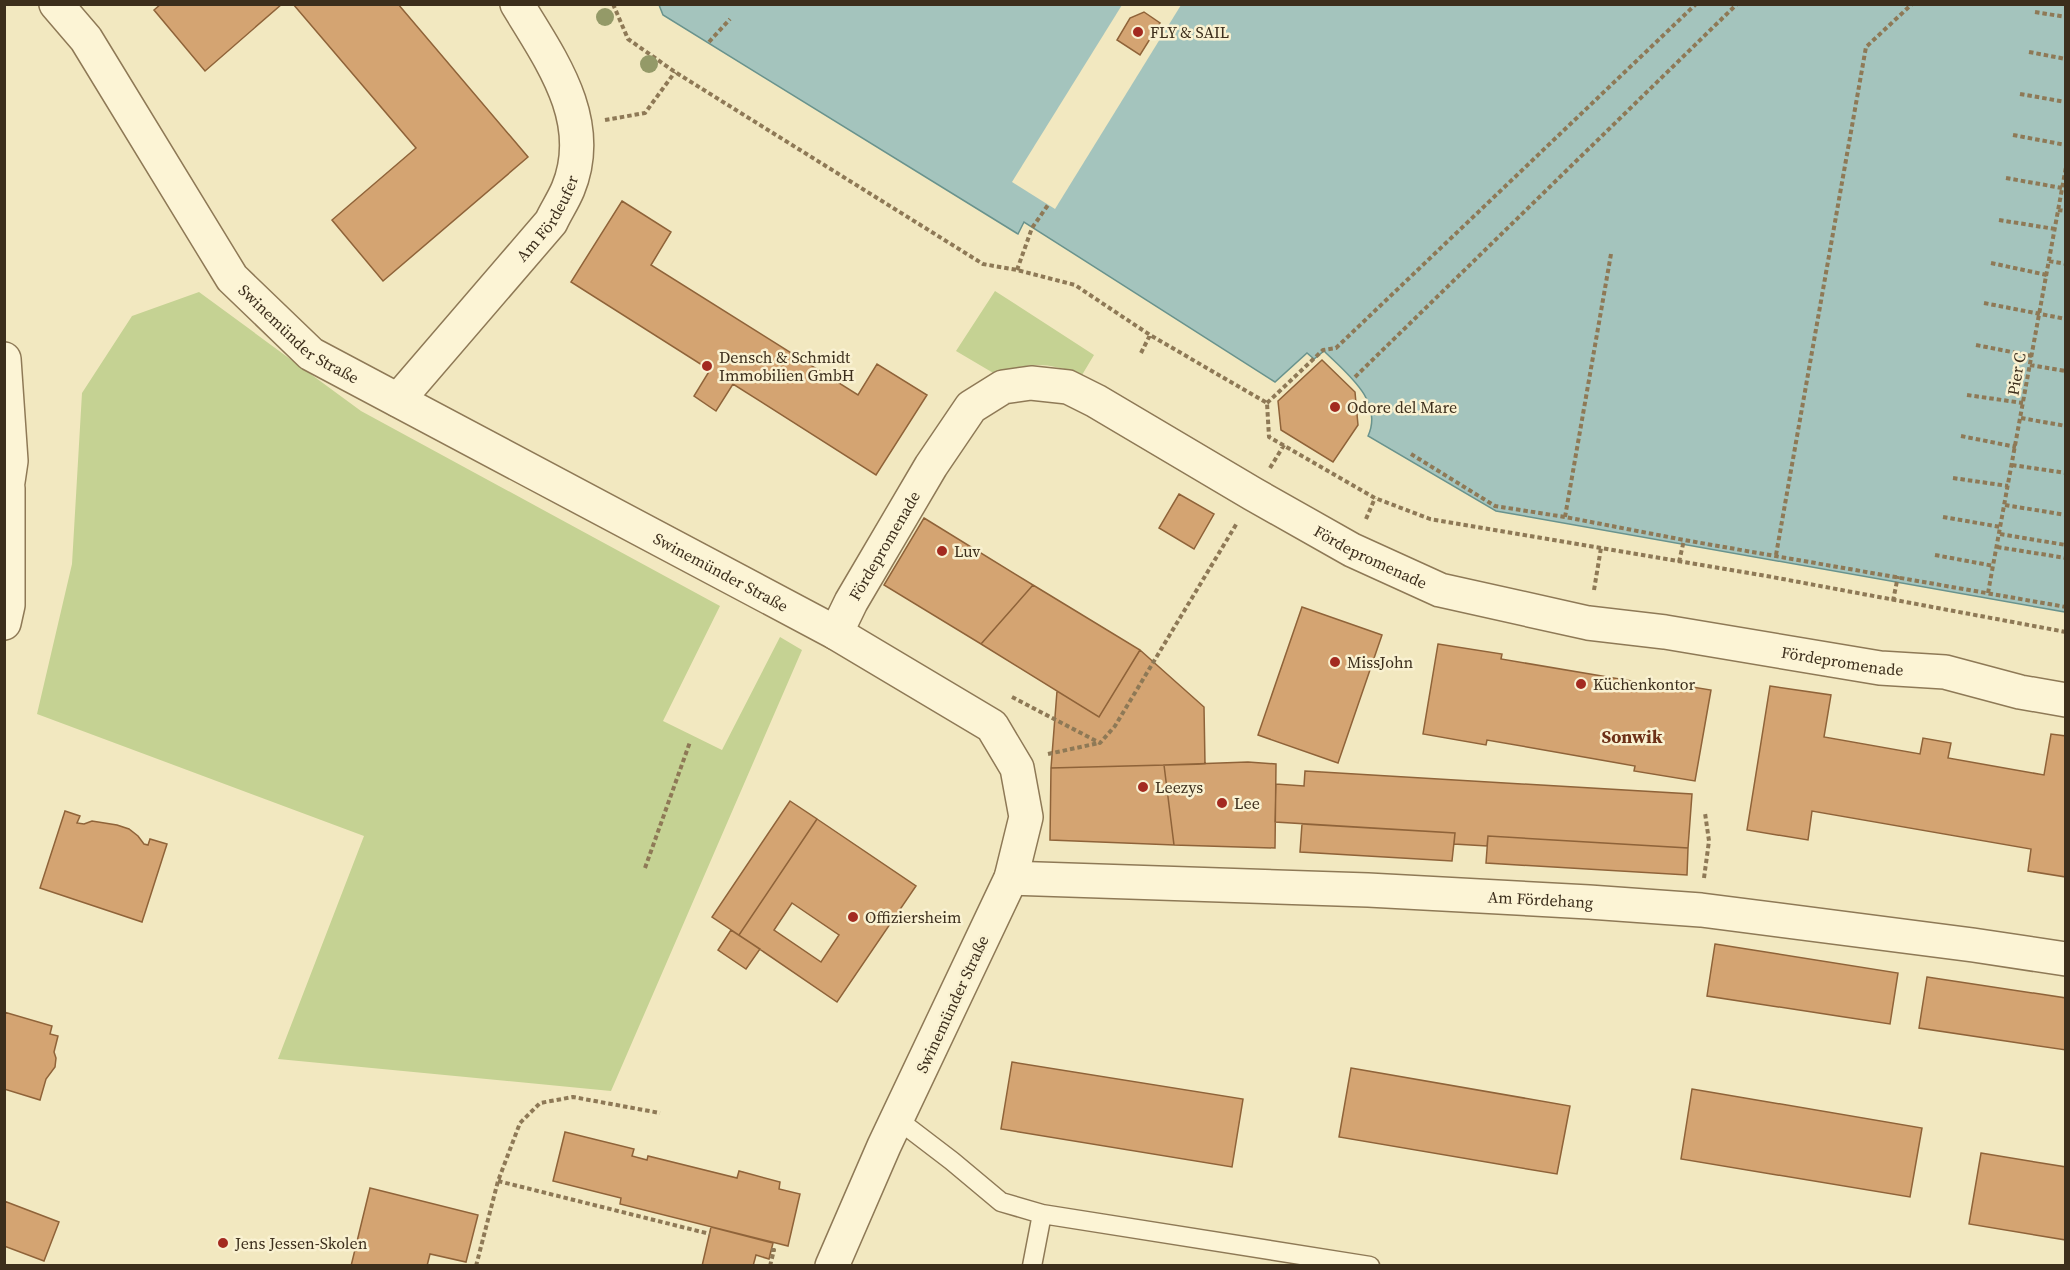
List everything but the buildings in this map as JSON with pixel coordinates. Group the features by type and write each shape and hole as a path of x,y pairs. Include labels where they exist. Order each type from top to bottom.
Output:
{"street":[{"name":"Swinemünder Straße","path":"56,4 86,39 232,278 311,354 836,633 992,726 1017,768 1026,817 1011,878 871,1174 832,1266"},
{"name":"Am Fördeufer","path":"398,400 551,222 568,188 576,156 575,125 569,96 556,68 517,4"},
{"path":"4,359 11,462 6,498 8,605 4,623"},
{"name":"Fördepromenade","path":"836,633 851,602 931,466 971,407 1003,387 1031,383 1068,387 1108,407 1352,550 1440,590 1588,623 1665,632 1880,668 1945,672 2020,692 2066,700"},
{"name":"Am Fördehang","path":"1011,878 1368,890 1690,909 2066,959"}],"lane":[{"path":"897,1119 952,1161 1000,1202 1042,1214 1370,1266"},
{"path":"1032,1266 1042,1214"}],"path":[{"path":"613,4 628,39 675,72 982,264 1017,270 1075,285 1150,335 1267,403"},
{"path":"1267,403 1323,350 1336,348 1696,4"},
{"path":"1355,377 1737,4"},
{"path":"1776,555 1866,47 1912,4"},
{"path":"2035,12 2066,17"},
{"path":"709,42 730,20"},
{"path":"2029,52 2066,59"},
{"path":"575,125 645,113 675,72"},
{"path":"2020,94 2066,102"},
{"path":"2013,135 2066,145"},
{"name":"Pier C","path":"1988,593 2066,167"},
{"path":"2006,177 2062,188"},
{"path":"1017,270 1032,228 1047,205"},
{"path":"2058,210 2066,211"},
{"path":"1999,220 2055,229"},
{"path":"1565,517 1611,254"},
{"path":"2049,261 2066,264"},
{"path":"1991,263 2046,275"},
{"path":"1984,303 2066,319"},
{"path":"1141,353 1150,335"},
{"path":"1976,345 2032,356"},
{"path":"2030,365 2066,371"},
{"path":"1967,395 2023,403"},
{"path":"1267,403 1269,436 1375,498 1430,519 1772,577 2066,632"},
{"path":"2020,418 2066,426"},
{"path":"1961,436 2016,447"},
{"path":"1411,454 1495,506 2066,607"},
{"path":"2012,465 2066,473"},
{"path":"1953,478 2008,486"},
{"path":"1038,756 1101,742 1115,726 1253,494"},
{"path":"2005,505 2066,515"},
{"path":"1943,517 2001,527"},
{"path":"2000,534 2066,544"},
{"path":"1679,562 1684,540"},
{"path":"1997,547 2066,558"},
{"path":"1588,623 1601,548"},
{"path":"1935,555 1994,566"},
{"path":"1893,601 1898,576"},
{"path":"1008,694 1101,742"},
{"path":"645,868 690,742"},
{"path":"1703,889 1709,841 1705,813"},
{"path":"476,1266 498,1181 520,1123 540,1103 573,1096 660,1113"},
{"path":"498,1181 710,1234"},
{"path":"770,1266 774,1250 771,1250"}],"green space":[{"path":"995,291 1094,355 1082,375 1038,365 1019,367 995,374 956,351"},
{"path":"199,292 361,411 720,606 663,721 722,750 780,637 802,650 611,1091 278,1059 364,836 37,714 72,564 82,393 132,316"}],"water":[{"path":"659,5 2065,5 2065,612 1496,511 1368,436 1372,423 1367,400 1352,378 1324,351 1314,359 1307,353 1275,382 1024,222 1018,234 663,15"}],"pier":[{"path":"1122,5 1181,5 1055,209 1012,182"}],"place":[{"name":"FLY & SAIL","path":"1138,32"},
{"name":"Densch & Schmidt Immobilien GmbH","path":"707,366"},
{"name":"Odore del Mare","path":"1335,407"},
{"name":"Luv","path":"942,551"},
{"name":"MissJohn","path":"1335,662"},
{"name":"Küchenkontor","path":"1581,684"},
{"name":"Leezys","path":"1143,787"},
{"name":"Lee","path":"1222,803"},
{"name":"Offiziersheim","path":"853,917"},
{"name":"Jens Jessen-Skolen","path":"223,1243"}],"district":[{"name":"Sonwik","path":"1632,737"}]}
